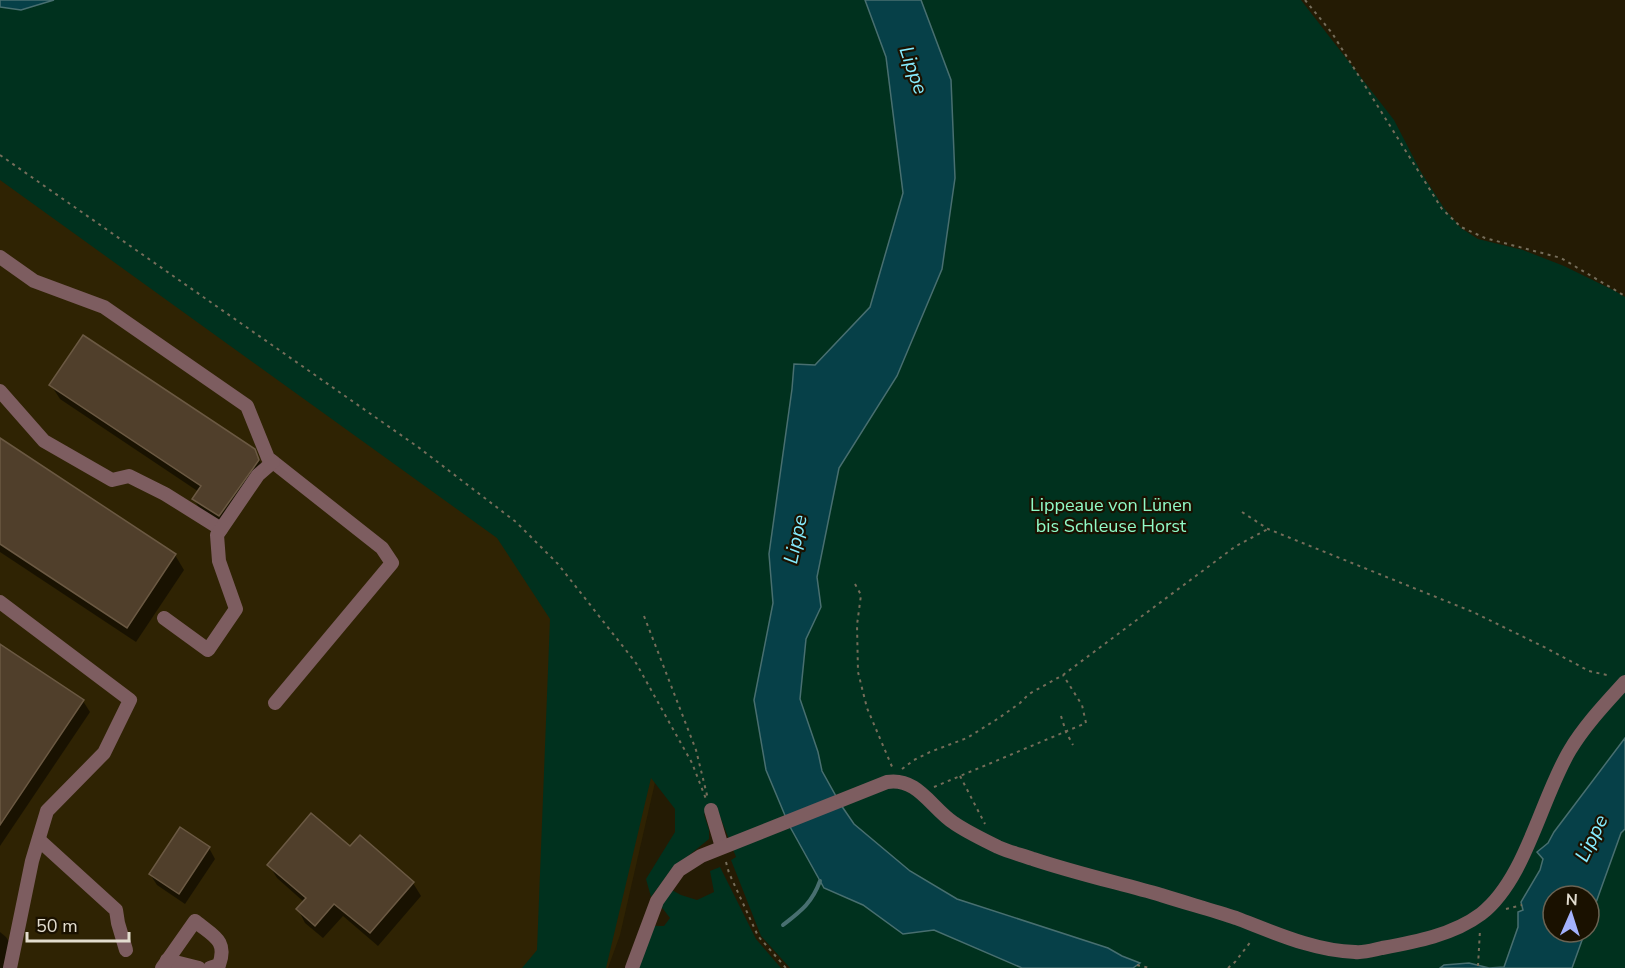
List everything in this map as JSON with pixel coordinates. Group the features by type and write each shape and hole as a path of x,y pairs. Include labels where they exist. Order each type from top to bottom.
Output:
{"street":[{"path":"0,257 34,281 104,307 247,406 268,458 382,548 392,562 275,703"},
{"path":"0,391 44,441 112,480 129,476 165,494 222,529"},
{"path":"164,618 208,650 236,609 219,561 217,535 258,476 273,462"},
{"path":"0,602 130,700 104,753 47,811 32,861 10,968"},
{"path":"632,968 657,901 679,870 701,856 726,845 892,781 907,783 931,801 953,823 999,848 1056,867 1232,917 1312,945 1357,952 1432,937 1480,914 1506,886 1527,847 1550,790 1571,748 1620,680"},
{"path":"711,810 726,845"},
{"path":"39,840 116,910 126,950"},
{"path":"199,968 165,964 195,921 220,942 223,953 219,965 210,968"}],"path":[{"path":"1305,0 1332,33 1442,208 1461,227 1485,238 1561,258 1625,296"},
{"path":"0,155 418,447 516,522 558,564 636,663 692,763 711,810"},
{"path":"1242,512 1268,529 1473,612 1589,671 1620,680"},
{"path":"855,585 861,595 857,625 858,672 867,708 892,781 914,760 967,738 999,718 1029,694 1064,675 1236,546 1268,529"},
{"path":"644,616 696,750 711,810"},
{"path":"929,788 1086,723 1082,705 1064,675"},
{"path":"1061,716 1073,745"},
{"path":"960,776 989,833 987,841"},
{"path":"729,873 758,936 786,968"},
{"path":"1478,966 1481,943 1480,914"},
{"path":"1228,968 1260,927"},
{"path":"1137,965 1150,968"}],"shaded area":[{"path":"0,167 520,533 662,752 620,935 608,968 0,968"}],"green space":[{"name":"Lippeaue von Lünen bis Schleuse Horst","path":"0,0 1301,0 1394,120 1421,172 1444,208 1461,228 1478,239 1523,250 1564,266 1625,297 1625,968 790,968 761,936 731,860 736,857 717,809 704,814 709,839 671,870 651,897 646,879 675,832 675,809 651,778 606,968 522,968 537,950 550,619 497,538 0,180"},
{"path":"720,867 756,939 781,968 637,968 653,926 664,926 670,918 660,905 670,889 697,900 714,892 710,871"}],"water":[{"path":"0,0 54,0 21,10 0,7"},
{"name":"Lippe","path":"865,0 921,0 951,80 955,178 942,269 897,376 839,468 817,577 821,607 806,639 800,699 822,771 841,805 854,824 910,871 957,899 1108,948 1140,963 1133,968 1022,968 934,930 903,934 863,905 824,888 789,825 766,770 754,700 773,603 769,554 794,364 815,365 870,307 903,193 886,57"},
{"name":"Lippe","path":"1625,738 1625,829 1621,833 1601,889 1601,884 1541,884 1541,944 1581,944 1572,968 1489,968 1504,967 1518,927 1518,912 1523,910 1521,902 1540,870 1543,859 1537,852 1548,843"},
{"path":"1469,963 1489,968 1440,968 1444,965"}],"building":[{"path":"83,335 255,449 259,460 219,516 192,499 201,486 49,385"},
{"path":"0,438 176,554 127,628 0,544"},
{"path":"0,644 84,700 0,825"},
{"path":"311,813 350,846 360,835 414,882 370,933 334,904 315,926 296,909 306,898 267,865"},
{"path":"180,827 210,847 179,894 149,874"}],"waterway":[{"path":"783,925 805,906 820,881"}]}
